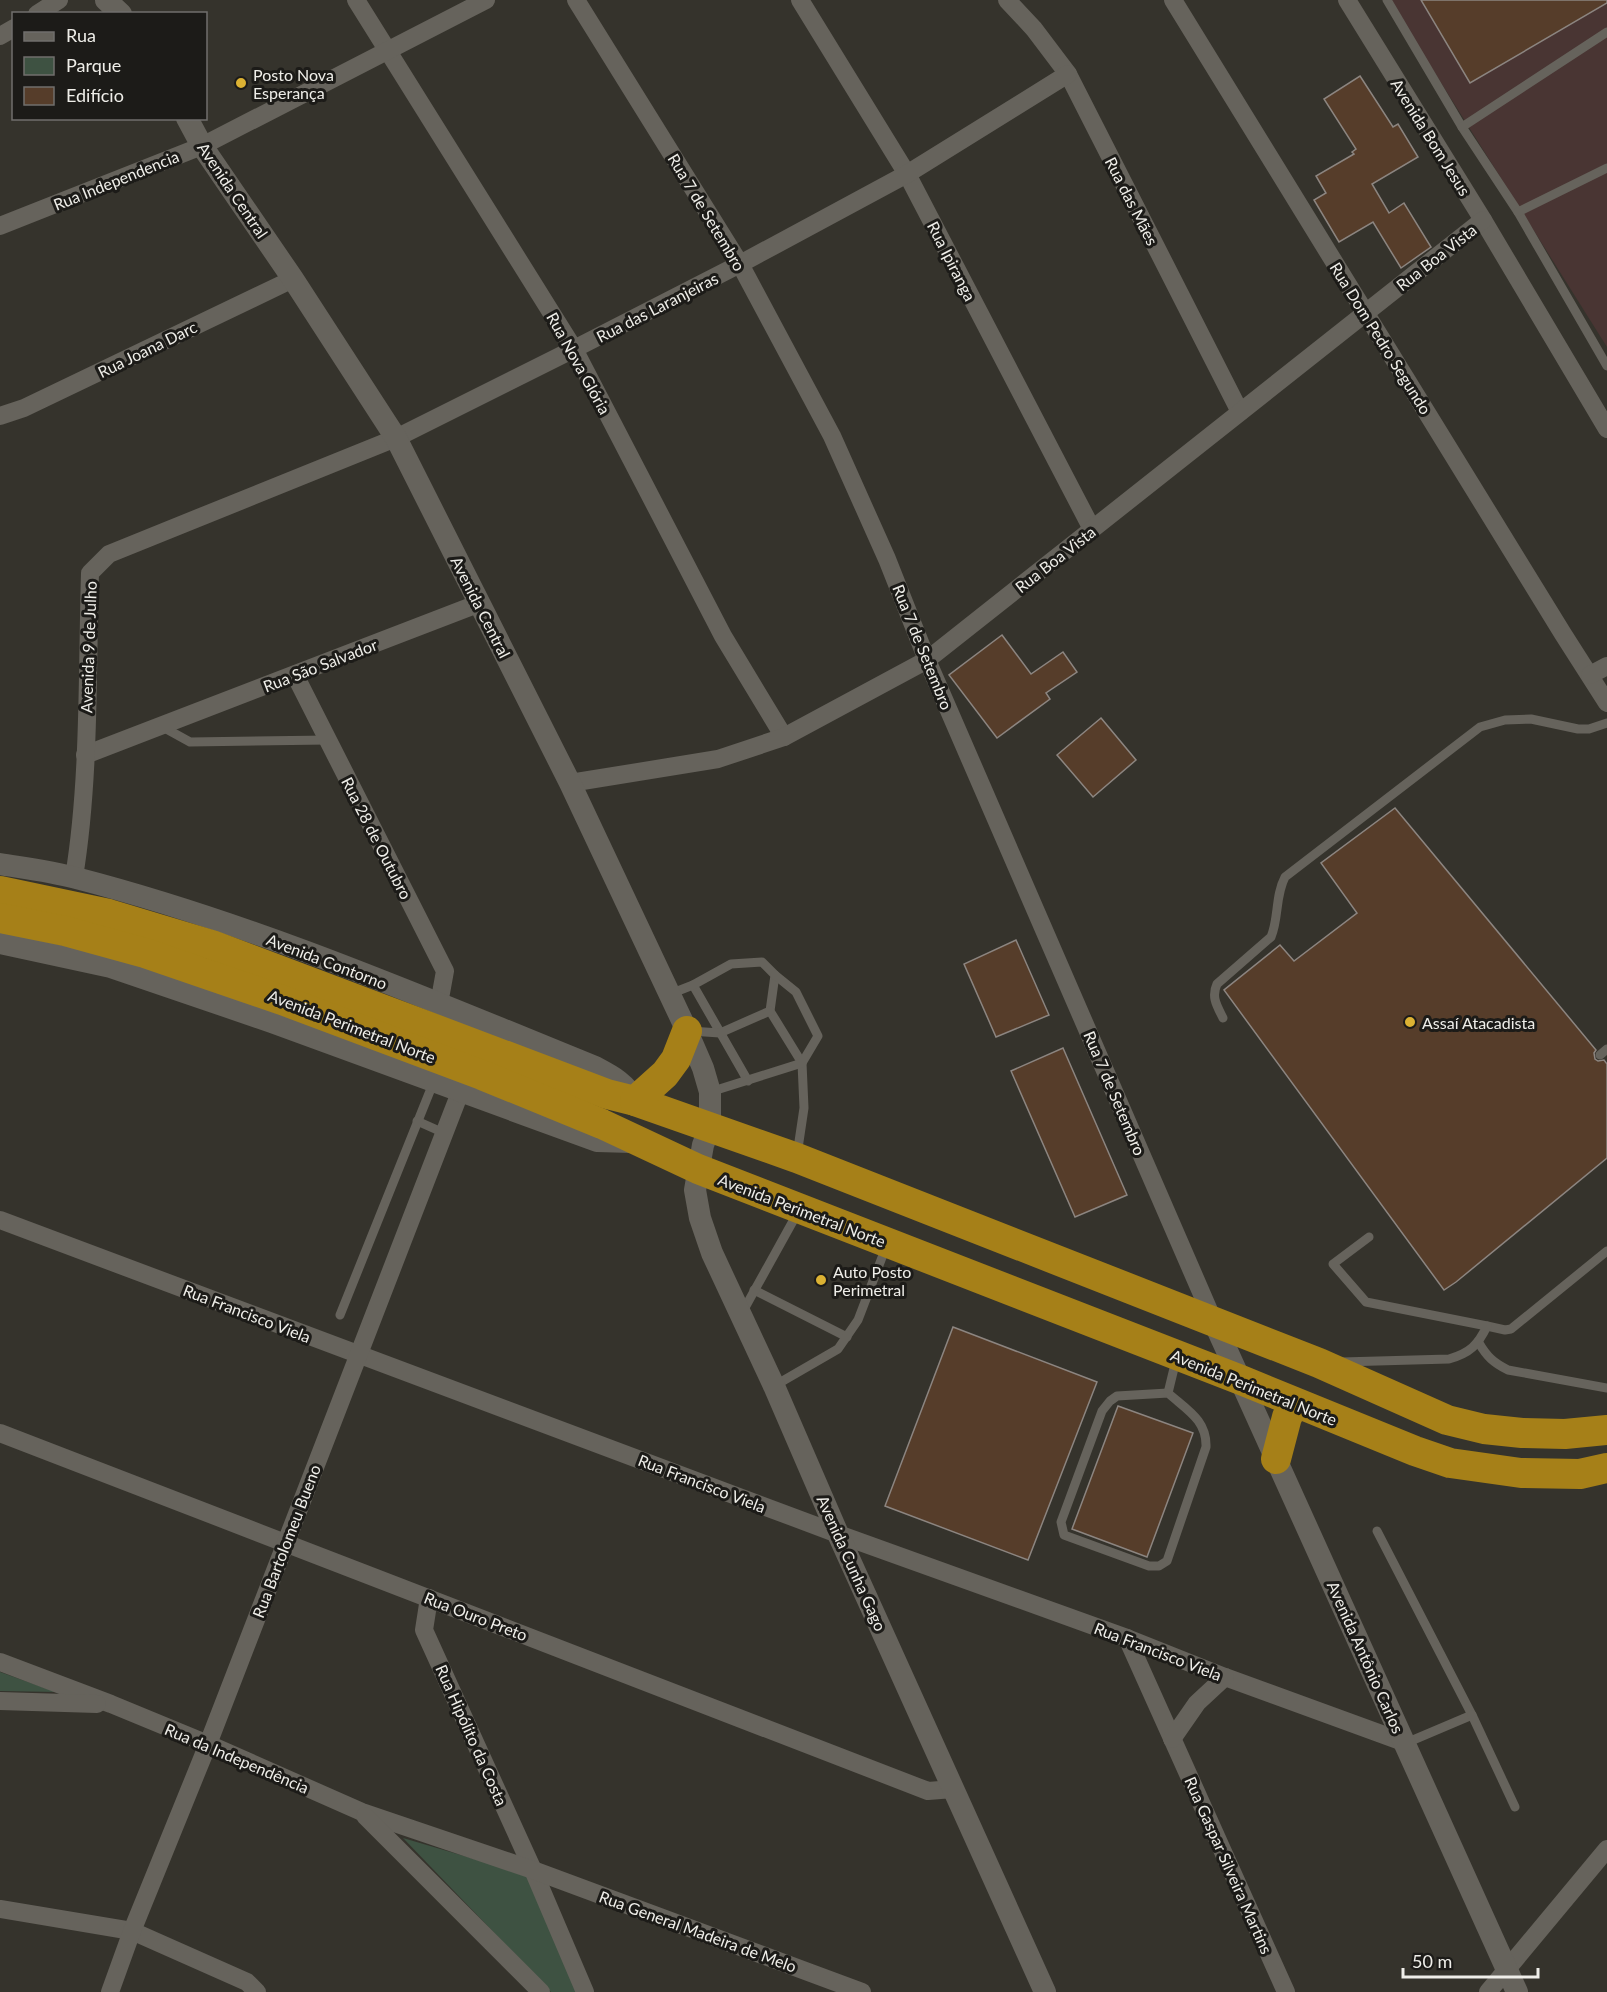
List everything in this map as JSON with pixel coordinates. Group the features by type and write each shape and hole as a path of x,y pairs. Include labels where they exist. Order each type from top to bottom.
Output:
{"highway":[{"name":"Avenida Perimetral Norte","path":"0,891 109,914 212,945 607,1094 636,1101 797,1158 1319,1363 1447,1420 1484,1429 1522,1433 1565,1434 1607,1430"},
{"name":"Avenida Perimetral Norte","path":"0,918 65,931 145,953 282,1000 482,1075 602,1124 698,1169 1450,1463 1521,1473 1580,1474 1607,1468"},
{"path":"636,1101 665,1074 676,1059 687,1031"},
{"path":"1276,1459 1287,1418 1295,1403"}],"street":[{"path":"40,12 59,0"},
{"path":"106,0 119,12"},
{"name":"Rua Nova Glória","path":"356,0 574,349 723,636 784,737"},
{"name":"Rua Independencia","path":"0,226 202,146 486,0"},
{"name":"Rua 7 de Setembro","path":"576,0 740,264 832,436 887,559 927,660 1214,1322"},
{"name":"Rua Ipiranga","path":"800,0 907,174 1092,530"},
{"name":"Rua das Mães","path":"1007,0 1034,29 1068,74 1240,412"},
{"name":"Rua Dom Pedro Segundo","path":"1173,0 1607,703"},
{"name":"Avenida Bom Jesus","path":"1347,0 1483,220 1607,429"},
{"name":"Rua das Laranjeiras","path":"396,438 740,264 907,174 1068,74"},
{"name":"Avenida Central","path":"188,120 202,146 293,279 396,438 570,783 687,1031 703,1068 710,1092 710,1127"},
{"name":"Rua Boa Vista","path":"570,783 718,759 784,737 927,660 1483,220"},
{"name":"Rua Joana Darc","path":"0,416 24,408 293,279"},
{"name":"Avenida 9 de Julho","path":"74,877 80,842 85,755 90,573 109,554 396,438"},
{"name":"Rua São Salvador","path":"85,755 480,603"},
{"path":"1590,675 1607,666"},
{"name":"Rua 28 de Outubro","path":"295,675 445,971 439,1004"},
{"name":"Avenida Contorno","path":"0,864 74,877 185,909 322,958 595,1067 619,1080 636,1101"},
{"path":"0,943 111,967 434,1080 597,1141 638,1142"},
{"name":"Rua Bartolomeu Bueno","path":"110,1992 132,1930 208,1744 461,1090"},
{"name":"Avenida Cunha Gago","path":"710,1127 698,1169 695,1190 700,1218 712,1253 774,1386 838,1534 1045,1992"},
{"name":"Rua Francisco Viela","path":"0,1220 838,1534 1127,1638 1225,1677 1406,1743"},
{"name":"Avenida Antônio Carlos","path":"1214,1322 1517,1992"},
{"name":"Rua Ouro Preto","path":"0,1433 928,1791 954,1789"},
{"name":"Rua Hipólito da Costa","path":"429,1598 424,1630 533,1870"},
{"name":"Rua Gaspar Silveira Martins","path":"1127,1638 1286,1992"},
{"name":"Rua da Independência","path":"0,1662 208,1744 362,1812 533,1870"},
{"path":"1172,1739 1197,1704 1225,1677"},
{"name":"Rua da Independência","path":"0,1701 111,1704"},
{"name":"Rua da Independência","path":"362,1812 541,1992"},
{"path":"1488,1992 1607,1849"},
{"path":"533,1870 585,1992"},
{"name":"Rua General Madeira de Melo","path":"533,1870 862,1992"},
{"path":"0,1909 132,1930 247,1982 256,1992"}],"lane":[{"path":"1387,0 1462,128 1518,212 1607,366"},
{"path":"1462,128 1607,32"},
{"path":"1518,212 1607,168"},
{"path":"1223,1018 1213,997 1214,990 1217,984 1271,937 1280,887 1285,878 1480,727 1505,720 1532,719 1578,729 1589,729 1607,723"},
{"path":"161,726 190,742 328,740"},
{"path":"670,994 693,985 731,964 762,962 796,992 818,1036 802,1063 710,1092"},
{"path":"775,975 770,1011 802,1063 804,1108 797,1158"},
{"path":"693,985 748,1081"},
{"path":"687,1031 720,1033 770,1011"},
{"path":"340,1315 434,1080"},
{"path":"417,1121 444,1133"},
{"path":"741,1315 800,1209"},
{"path":"1369,1237 1333,1264 1366,1302 1505,1329 1511,1329 1607,1251"},
{"path":"774,1386 838,1349 858,1320 887,1243"},
{"path":"754,1290 847,1337"},
{"path":"1319,1363 1449,1359 1461,1356 1479,1343 1487,1326"},
{"path":"1479,1343 1494,1364 1508,1370 1607,1388"},
{"path":"1168,1393 1177,1356"},
{"path":"1168,1393 1203,1425 1207,1437 1206,1447 1167,1561 1160,1566 1149,1566 1064,1534 1061,1522 1102,1412 1110,1401 1117,1396 1168,1393"},
{"path":"1377,1531 1472,1715 1515,1808"},
{"path":"1406,1743 1472,1715"}],"shaded area":[{"path":"1389,0 1607,0 1607,347"}],"green space":[{"path":"0,1672 56,1692 0,1691"},
{"path":"403,1838 529,1875 577,1992 551,1992"}],"building":[{"path":"1421,0 1607,0 1607,3 1470,83"},
{"path":"1360,76 1393,127 1398,124 1418,157 1372,184 1389,213 1404,203 1431,247 1401,268 1373,222 1339,242 1314,200 1326,193 1316,176 1354,154 1352,152 1356,149 1324,99"},
{"path":"1002,635 1031,674 1063,652 1077,672 1046,693 1050,699 997,738 949,675"},
{"path":"1101,718 1136,760 1093,797 1057,755"},
{"name":"Assaí Atacadista","path":"1395,808 1596,1050 1595,1059 1604,1060 1607,1064 1607,1158 1444,1290 1224,990 1280,945 1294,961 1357,913 1321,863"},
{"path":"1016,940 1049,1015 996,1037 964,964"},
{"path":"1063,1048 1127,1195 1075,1217 1011,1071"},
{"path":"953,1327 1097,1382 1028,1560 885,1506"},
{"path":"1118,1406 1193,1433 1147,1557 1072,1529"}],"place":[{"name":"Posto Nova Esperança","path":"241,83"},
{"name":"Assaí Atacadista","path":"1410,1022"},
{"name":"Auto Posto Perimetral","path":"821,1280"}]}
